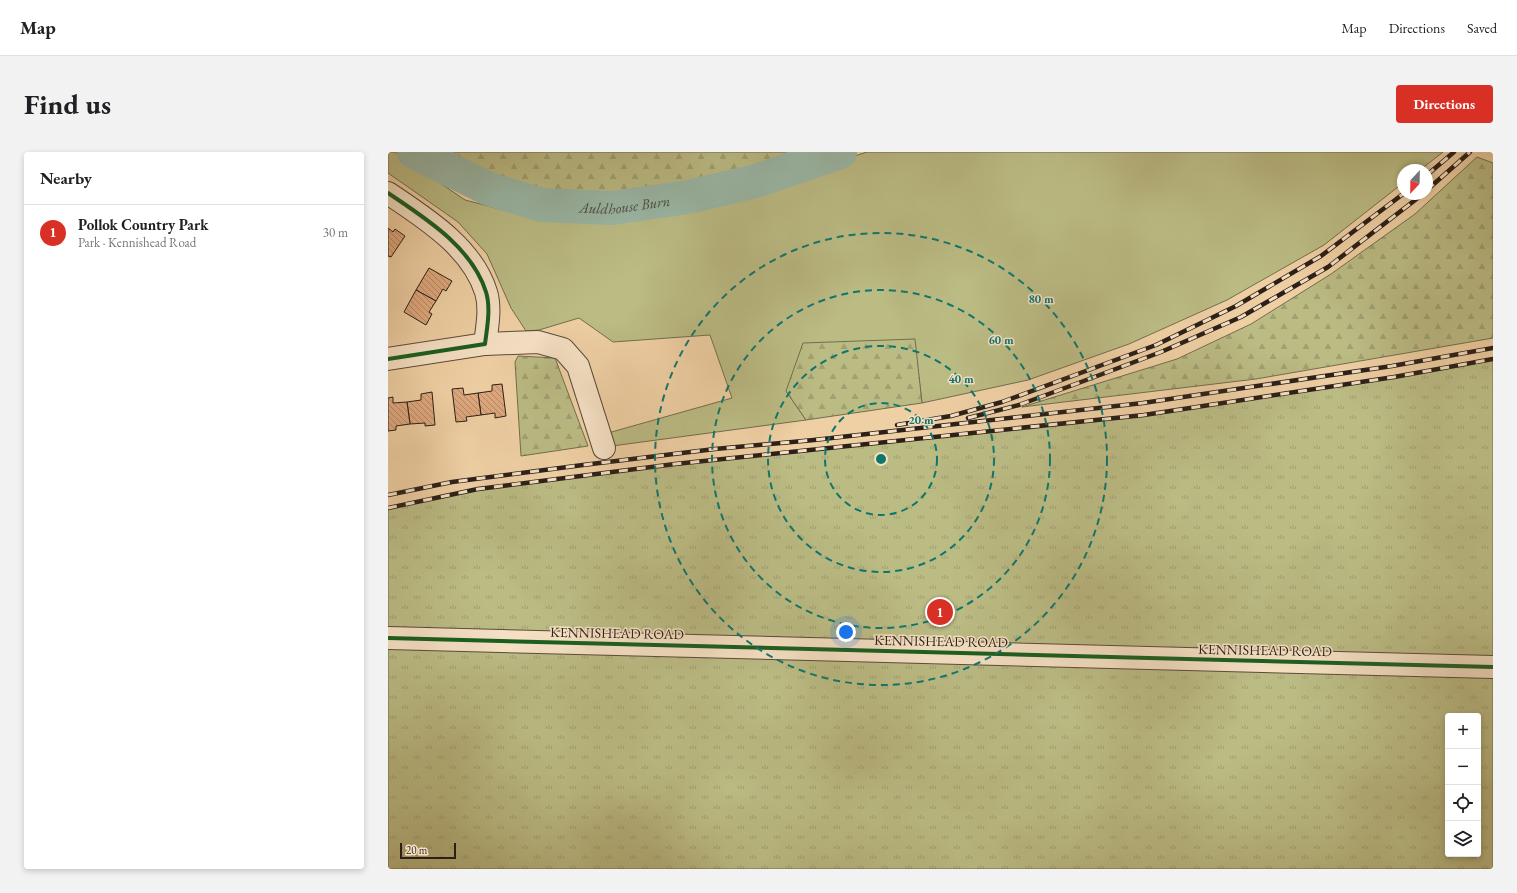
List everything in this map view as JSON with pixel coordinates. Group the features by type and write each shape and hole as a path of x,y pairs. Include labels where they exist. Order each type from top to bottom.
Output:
{"street":[{"path":"388,193 432,223 457,246 476,270 486,293 488,312 485,344"},
{"path":"388,359 485,344 538,342 563,349 578,366 604,448"},
{"name":"KENNISHEAD ROAD","path":"388,638 1493,667"}],"green space":[{"path":"388,152 395,152 465,200 534,218 757,187 867,152 1443,152 1428,164 1397,164 1397,188 1324,245 1227,300 1129,344 1028,380 922,403 914,339 786,391 806,420 612,446 608,433 732,398 710,335 613,342 579,318 539,330 526,331 511,308 487,254 458,222 388,173"},
{"path":"433,152 816,152 771,167 648,194 557,194 481,176"},
{"path":"1477,157 1493,163 1493,338 1256,379 1022,407 1177,359 1251,324 1331,274 1415,214 1430,200 1433,200 1433,197"},
{"path":"915,339 922,403 806,420 786,391 803,343"},
{"path":"518,356 555,358 588,446 521,456 515,362"},
{"path":"1493,359 1493,869 388,869 388,508 478,489 675,464 1144,415 1394,377"}],"building":[{"path":"388,228 393,232 395,229 405,236 391,257 388,256"},
{"path":"429,268 452,281 446,291 443,289 436,301 416,290"},
{"path":"416,290 436,301 429,312 432,314 426,325 404,312"},
{"path":"502,384 506,416 495,418 495,413 481,415 478,393 492,391 492,385"},
{"path":"463,388 464,395 478,393 481,415 466,417 467,421 456,422 452,389"},
{"path":"432,392 435,425 425,426 425,423 410,424 407,402 421,400 421,394"},
{"path":"393,397 393,403 407,402 410,424 396,426 396,430 388,431 388,398"}],"waterway":[{"name":"Auldhouse Burn","path":"414,152 489,189 542,205 612,208 688,197 756,181 840,152"}],"railway":[{"path":"1433,170 1454,152"},
{"path":"1433,185 1470,152"},
{"path":"897,425 951,416 1002,402 1156,345 1236,306 1321,256 1397,199"},
{"path":"968,418 1019,405 1161,352 1241,317 1328,267 1415,200"},
{"path":"388,495 452,482 583,465 715,449 814,440 1143,403 1392,366 1493,348"},
{"path":"388,508 478,489 675,464 1144,415 1394,377 1493,359"}],"cycle path":[{"path":"388,193 432,223 459,247 479,276 486,292 488,311 488,325 485,344 388,359"},
{"path":"388,638 1493,667"}],"place":[{"name":"Pollok Country Park","path":"940,612"}]}
